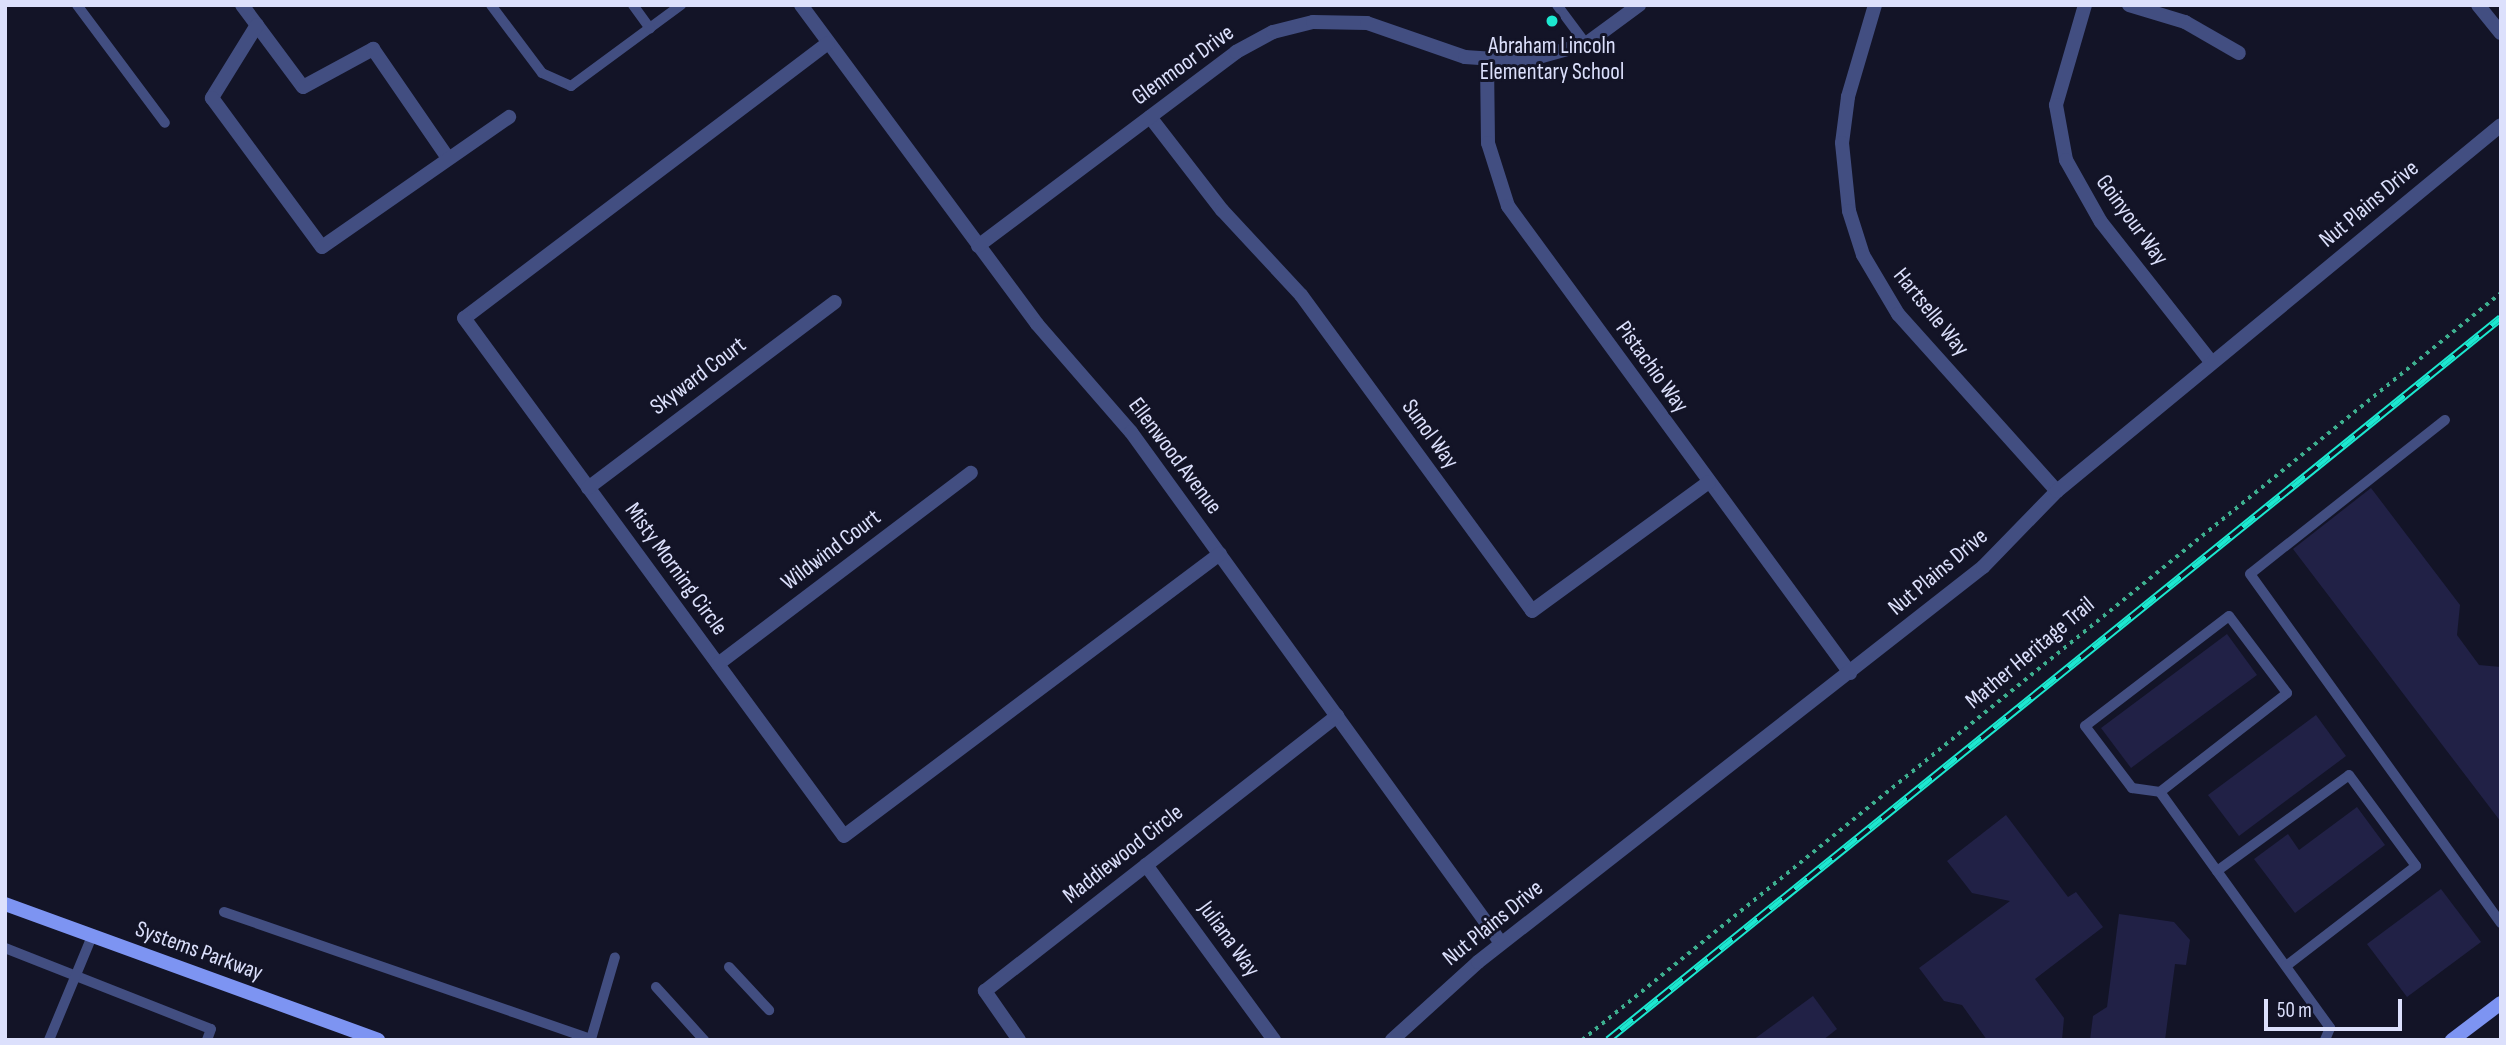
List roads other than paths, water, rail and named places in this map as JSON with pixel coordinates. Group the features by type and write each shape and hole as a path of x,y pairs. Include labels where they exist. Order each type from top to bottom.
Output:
{"street":[{"path":"242,5 303,87 373,49 447,159"},
{"name":"Ellenwood Avenue","path":"801,5 978,246 1132,432 1502,943"},
{"name":"Glenmoor Drive","path":"978,246 1254,41 1293,26 1334,13 1487,61 1545,58 1586,44 1639,5"},
{"name":"Hartselle Way","path":"1875,5 1848,97 1842,143 1849,211 1863,255 1898,314 2057,491"},
{"name":"Goinyour Way","path":"2085,5 2056,105 2066,160 2093,211 2212,363"},
{"path":"2129,5 2185,22 2239,53"},
{"path":"2478,5 2501,33"},
{"path":"257,25 212,98 322,247 509,117"},
{"name":"Misty Morning Circle","path":"828,43 464,318 844,836 1220,554"},
{"name":"Pistachio Way","path":"1487,61 1488,143 1508,206 1850,673"},
{"name":"Sunol Way","path":"1150,117 1222,210 1301,295 1532,611 1709,482"},
{"name":"Nut Plains Drive","path":"1392,1040 1502,943 1983,567 2057,491 2501,125"},
{"name":"Skyward Court","path":"589,488 835,302"},
{"name":"Wildwind Court","path":"718,664 971,473"},
{"name":"Maddiewood Circle","path":"1019,1040 985,991 1337,716"},
{"name":"Juliana Way","path":"1146,865 1274,1040"},
{"name":"Systems Parkway","path":"5,904 378,1040"},
{"path":"2452,1040 2501,1003"}],"lane":[{"path":"77,5 165,123"},
{"path":"491,5 542,73 571,86 681,5"},
{"path":"633,5 650,28"},
{"path":"1558,5 1586,44"},
{"path":"2445,421 2250,574 2501,923"},
{"path":"2161,792 2287,693 2229,616 2085,726 2132,788 2161,792 2330,1028 2325,1040"},
{"path":"2217,871 2348,775 2416,866 2286,966"},
{"path":"224,912 591,1039 615,957"},
{"path":"49,1040 92,936"},
{"path":"5,948 74,979 211,1029 207,1040"},
{"path":"729,967 769,1010"},
{"path":"656,987 704,1040"}],"railway":[{"path":"1608,1040 2501,318"}],"place":[{"name":"Abraham Lincoln Elementary School","path":"1552,21"}]}
